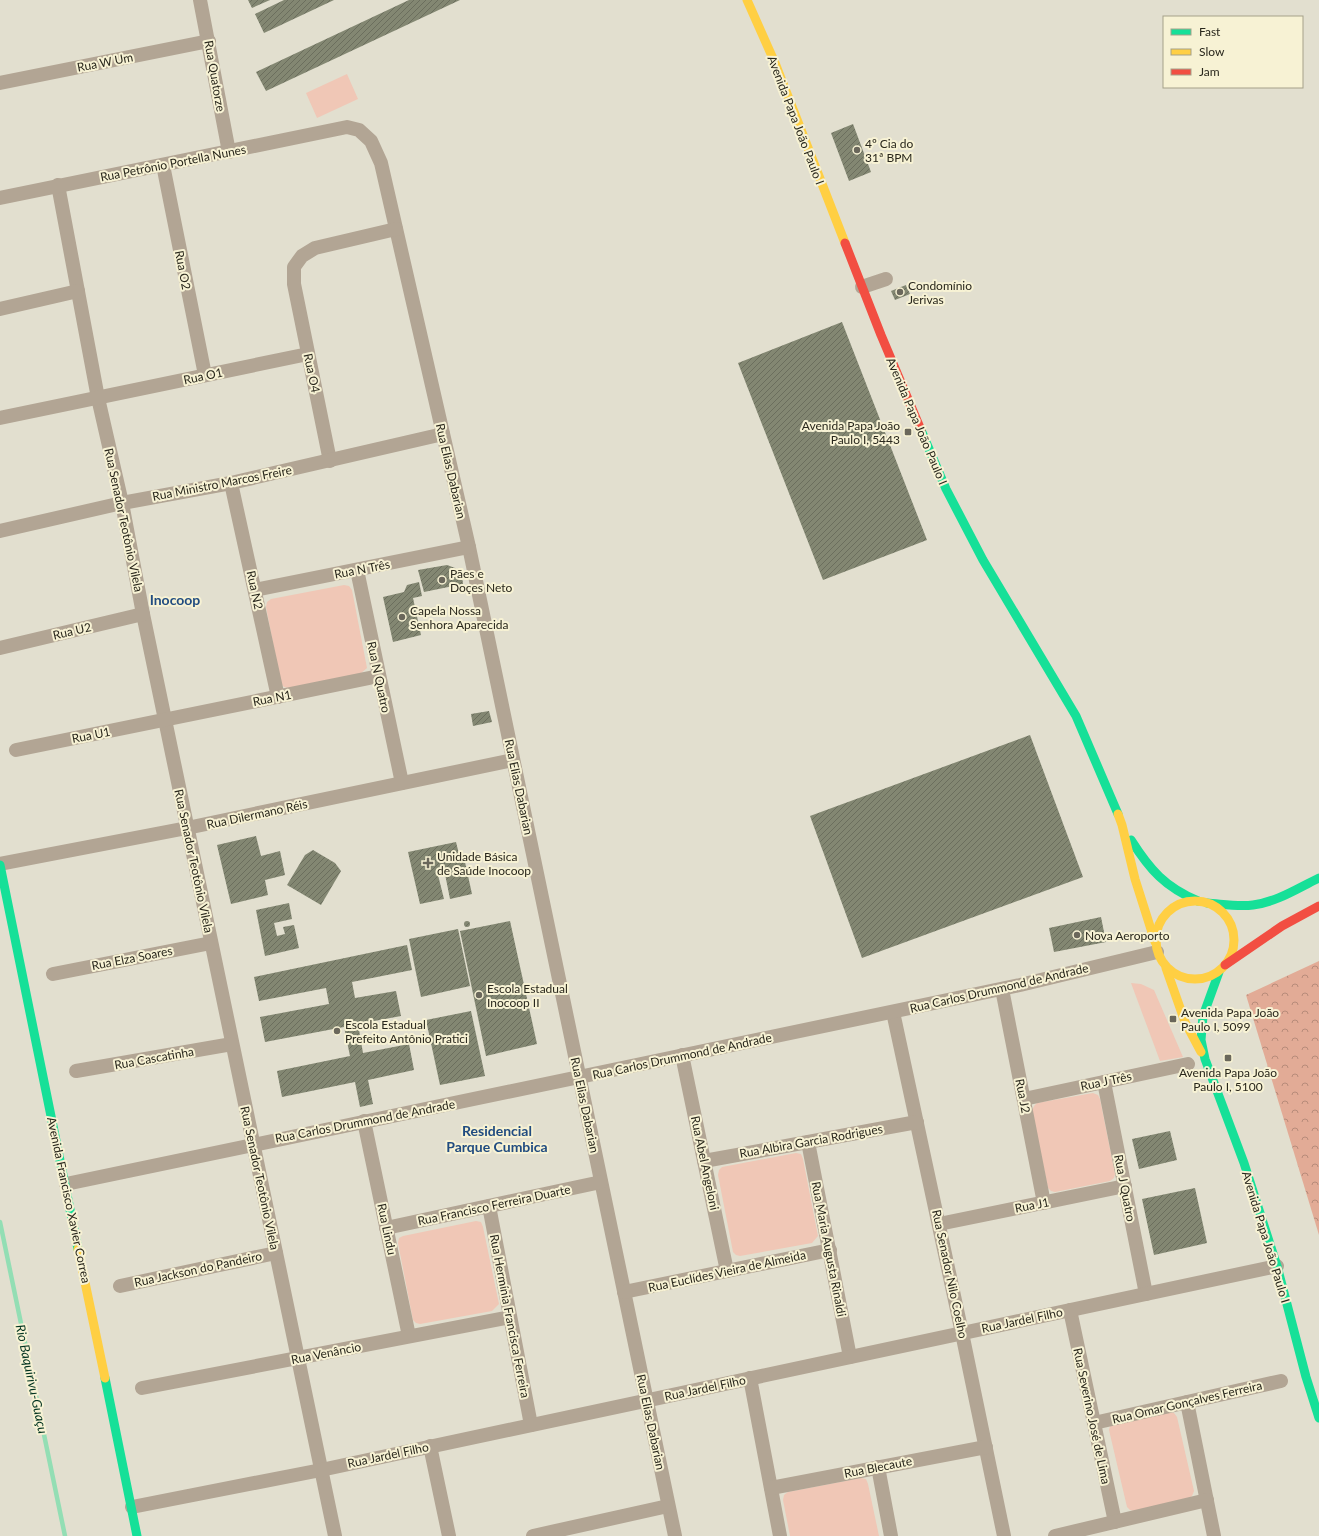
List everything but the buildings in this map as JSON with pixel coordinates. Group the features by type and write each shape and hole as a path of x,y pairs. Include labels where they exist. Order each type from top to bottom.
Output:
{"main road":[{"name":"Avenida Papa João Paulo I","path":"747,0 775,64 912,412 920,427 946,489 983,560 1076,716 1110,794 1122,825 1135,879 1156,947"},
{"name":"Avenida Papa João Paulo I","path":"1122,825 1144,861 1156,875 1170,888 1202,902"},
{"name":"Avenida Francisco Xavier Correa","path":"0,864 137,1536"},
{"path":"1202,902 1216,907 1229,921 1234,939 1233,948 1230,957 1219,972 1206,978 1192,980 1182,978 1166,968 1156,947 1156,933 1164,916 1179,904 1188,901 1202,902 1247,906 1259,904 1319,878"},
{"path":"1225,965 1283,925 1319,906"},
{"name":"Avenida Papa João Paulo I","path":"1166,968 1181,1014 1192,1038 1206,1059"},
{"name":"Avenida Papa João Paulo I","path":"1219,972 1203,1016 1200,1040 1233,1130 1277,1266 1306,1376 1319,1418"}],"street":[{"name":"Rua Quatorze","path":"200,0 229,152"},
{"name":"Rua W Um","path":"0,82 209,41"},
{"name":"Rua Petrônio Portella Nunes","path":"0,198 58,185 347,128"},
{"name":"Rua Elias Dabarian","path":"347,128 360,130 371,142 381,163 469,547 675,1536"},
{"name":"Rua O2","path":"163,165 205,375"},
{"name":"Rua Senador Teotônio Vilela","path":"58,185 98,398 122,503 143,614 334,1536"},
{"name":"Rua O4","path":"330,461 294,284 294,267 302,256 315,248 396,229"},
{"path":"862,287 886,279"},
{"path":"0,309 78,291"},
{"name":"Rua O1","path":"0,418 308,354"},
{"name":"Rua Ministro Marcos Freire","path":"0,532 122,503 231,483 443,434"},
{"name":"Rua N2","path":"231,483 278,697"},
{"name":"Rua N Três","path":"255,590 469,547"},
{"name":"Rua N Quatro","path":"357,570 402,783"},
{"name":"Rua U2","path":"0,648 143,614"},
{"name":"Rua N1","path":"165,720 379,676"},
{"name":"Rua U1","path":"16,750 165,720"},
{"name":"Rua Dilermano Réis","path":"0,864 188,828 513,760"},
{"name":"Rua Elza Soares","path":"53,974 211,943"},
{"name":"Rua Carlos Drummond de Andrade","path":"66,1184 1002,989 1156,947"},
{"name":"Rua J2","path":"1002,989 1044,1203"},
{"name":"Rua Senador Nilo Coelho","path":"893,1012 1004,1536"},
{"name":"Rua Cascatinha","path":"76,1071 232,1044"},
{"name":"Rua Abel Angeloni","path":"682,1055 727,1271"},
{"name":"Rua J Três","path":"1024,1098 1188,1064"},
{"name":"Rua J Quatro","path":"1104,1082 1146,1294"},
{"name":"Rua Lindu","path":"364,1121 409,1336"},
{"name":"Rua Albira Garcia Rodrigues","path":"704,1161 917,1122"},
{"name":"Rua Maria Augusta Rinaldi","path":"808,1142 850,1357"},
{"name":"Rua Francisco Ferreira Duarte","path":"386,1228 601,1182"},
{"name":"Rua J1","path":"939,1224 1125,1186"},
{"name":"Rua Hermínia Francisca Ferreira","path":"489,1206 531,1425"},
{"name":"Rua Euclídes Vieira de Almeida","path":"624,1292 830,1250"},
{"name":"Rua Jackson do Pandeiro","path":"120,1286 276,1253"},
{"name":"Rua Jardel Filho","path":"132,1507 321,1470 1277,1266"},
{"name":"Rua Severino José de Lima","path":"1070,1310 1115,1522"},
{"name":"Rua Venâncio","path":"142,1388 510,1317"},
{"path":"750,1378 780,1536"},
{"name":"Rua Omar Gonçalves Ferreira","path":"1094,1423 1281,1382"},
{"path":"1187,1402 1214,1536"},
{"path":"430,1446 449,1536"},
{"name":"Rua Blecaute","path":"771,1488 986,1446"},
{"path":"878,1467 891,1536"},
{"path":"1056,1536 1207,1500"},
{"path":"532,1536 558,1534 668,1506"}],"green space":[{"path":"1319,961 1319,1235 1246,995"}],"shaded area":[{"path":"347,74 358,99 317,118 306,93"},
{"path":"344,585 349,586 352,590 367,668 360,674 288,688 284,687 281,684 266,607 267,602 271,599"},
{"path":"1131,983 1141,984 1154,990 1183,1057 1160,1061"},
{"path":"1093,1093 1098,1095 1100,1099 1115,1174 1114,1178 1110,1181 1055,1192 1051,1191 1048,1188 1032,1111 1034,1106 1037,1103"},
{"path":"796,1153 801,1154 803,1159 818,1236 812,1243 740,1256 736,1255 733,1252 718,1175 719,1170 722,1167"},
{"path":"476,1221 481,1222 483,1227 499,1304 492,1311 420,1324 416,1323 413,1320 398,1243 399,1238"},
{"path":"1169,1411 1174,1413 1177,1417 1194,1491 1192,1496 1189,1498 1134,1511 1130,1510 1127,1507 1109,1430 1110,1426"},
{"path":"861,1478 866,1479 868,1484 879,1536 790,1536 783,1500 784,1495 788,1492"}],"waterway":[{"name":"Rio Baquirivu-Guaçu","path":"0,1222 65,1536"}],"traffic: fast":[{"path":"921,430 946,489 983,560 1076,716 1118,814"},
{"path":"1131,840 1145,860 1159,876 1176,890 1198,901"},
{"path":"0,865 78,1249"},
{"path":"1207,903 1242,906 1262,903 1287,894 1319,878"},
{"path":"1219,972 1203,1016 1201,1040 1205,1059 1244,1163 1277,1266 1306,1377 1319,1418"},
{"path":"105,1378 137,1536"}],"traffic: slow":[{"path":"747,0 775,63 845,243"},
{"path":"1118,814 1135,879 1155,942"},
{"path":"1187,901 1203,901 1217,907 1228,918 1234,932 1234,940 1234,948 1228,962 1217,973 1203,979 1187,979 1173,973 1162,962 1156,948 1156,932 1162,918 1173,907 1187,901"},
{"path":"1166,968 1185,1022 1201,1052"},
{"path":"78,1249 105,1378"}],"traffic: jam":[{"path":"845,243 881,335 921,430"},
{"path":"1225,965 1282,926 1319,906"}],"place":[{"name":"4º Cia do 31ª BPM","path":"857,150"},
{"name":"Condomínio Jerivas","path":"900,292"},
{"name":"Avenida Papa João Paulo I, 5443","path":"908,432"},
{"name":"Pães e Doçes Neto","path":"442,580"},
{"name":"Capela Nossa Senhora Aparecida","path":"402,617"},
{"name":"Unidade Básica de Saúde Inocoop","path":"428,863"},
{"name":"Nova Aeroporto","path":"1077,935"},
{"name":"Escola Estadual Inocoop II","path":"479,995"},
{"name":"Avenida Papa João Paulo I, 5099","path":"1173,1019"},
{"name":"Escola Estadual Prefeito Antônio Pratici","path":"337,1031"},
{"name":"Avenida Papa João Paulo I, 5100","path":"1228,1058"}],"district":[{"name":"Inocoop","path":"175,599"},
{"name":"Residencial Parque Cumbica","path":"497,1138"}]}
